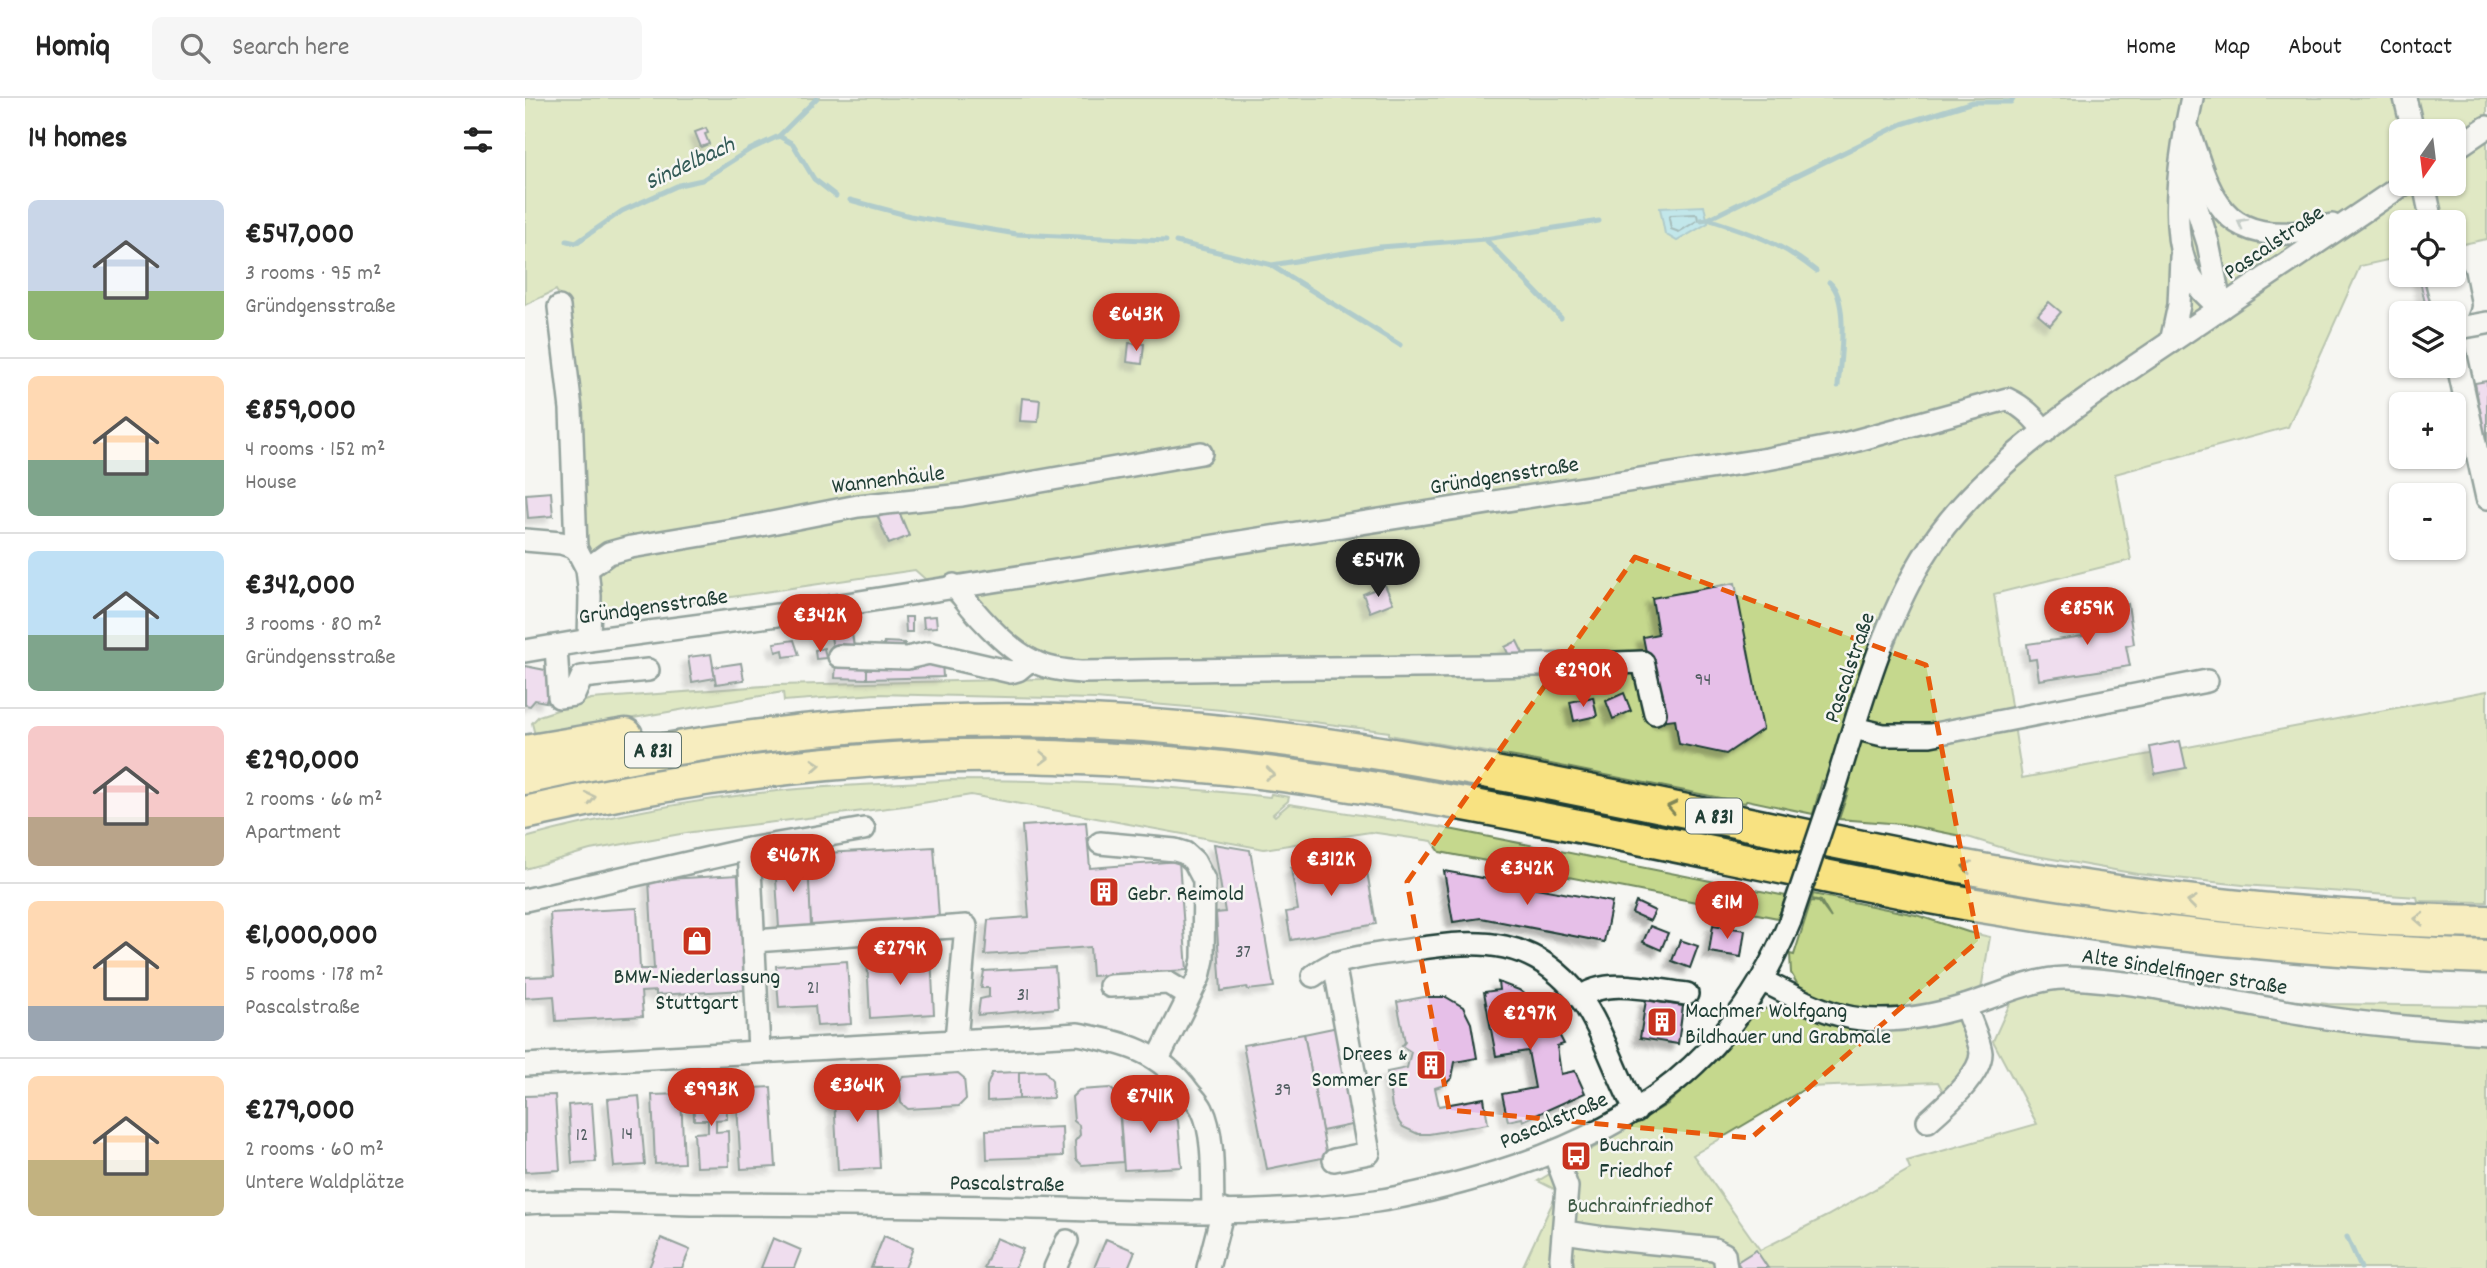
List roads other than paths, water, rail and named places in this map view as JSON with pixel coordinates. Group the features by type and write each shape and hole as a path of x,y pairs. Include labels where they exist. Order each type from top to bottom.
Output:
{"highway":[{"name":"A 831","path":"525,778 640,752 783,732 866,724 999,719 1090,722 1269,737 1509,775 1943,862 2106,891 2283,911 2487,922"},
{"path":"525,752 714,721 783,732"},
{"name":"A 831","path":"525,814 650,787 789,767 913,757 1037,757 1142,761 1265,773 1388,791 1612,832 1906,892 2126,929 2296,947 2487,957"}],"street":[{"name":"Pascalstraße","path":"2171,342 2179,305 2179,178 2192,98"},
{"name":"Pascalstraße","path":"2186,124 2219,205 2234,220 2256,231 2277,234 2304,233 2354,218"},
{"name":"Pascalstraße","path":"2186,124 2190,186 2208,243 2221,308"},
{"path":"2466,141 2487,127"},
{"name":"Pascalstraße","path":"525,1203 1146,1211 1299,1208 1386,1199 1461,1183 1554,1152 1609,1126 1636,1111 1685,1073 1714,1046 1738,1017 1777,955 1887,627 1924,557 1955,514 2001,467 2045,432 2171,342 2389,194"},
{"name":"Pascalstraße","path":"2181,253 2189,275 2203,295 2221,308"},
{"path":"559,307 571,409 576,548 587,569 590,596 589,640"},
{"path":"2466,327 2487,323"},
{"path":"2461,378 2487,498"},
{"name":"Gründgensstraße","path":"525,651 776,615 1767,459 1840,445 2007,399 2035,418 2045,432"},
{"name":"Wannenhäule","path":"587,569 609,553 631,547 858,506 963,495 1201,453"},
{"path":"525,540 561,543 576,548"},
{"path":"954,585 988,626 1030,660 1045,667 1081,672 1548,666 1643,662 1655,713"},
{"path":"556,646 559,697 574,695 582,677 648,670"},
{"path":"839,656 907,658 929,653 1011,673 1030,660"},
{"path":"1854,728 1883,735 1930,735 2207,681"},
{"path":"525,900 749,849 864,829"},
{"path":"1100,843 1175,850 1185,853 1200,870 1205,889 1203,959 1199,977 1158,1059"},
{"path":"749,849 759,1050"},
{"path":"754,941 966,926 956,1040"},
{"path":"1313,976 1334,963 1412,944 1481,943 1519,951 1544,964 1564,980 1580,998 1636,1111"},
{"path":"1334,963 1369,1153 1334,1160"},
{"name":"Alte Sindelfinger Straße","path":"1762,981 1804,1002 1839,1015 1863,1020 1887,1021 1965,1006 1991,996 2063,978 2114,981 2310,1016 2487,1033"},
{"path":"1110,986 1168,983 1188,995"},
{"path":"1580,998 1589,990 1613,985 1687,995"},
{"path":"1929,1121 1949,1103 1973,1073 1981,1053 1965,1006"},
{"path":"525,1065 1078,1034 1116,1042 1158,1059 1179,1078 1202,1109 1210,1146 1218,1210 1208,1268"},
{"path":"1554,1152 1567,1186 1562,1268"},
{"path":"1565,1232 1714,1249 1724,1254 1726,1268"},
{"path":"1055,1268 1067,1241"}],"water":[{"path":"1704,206 1708,223 1677,241 1665,234 1660,208"}],"waterway":[{"name":"Sindelbach","path":"567,241 576,243 622,211 679,185 702,180 749,150 779,136 817,98"},
{"path":"1701,220 1708,219 1902,124 1973,102 2011,102 2013,98"},
{"path":"779,136 793,144 814,179 836,196"},
{"path":"850,200 910,216 1016,234 1166,241"},
{"path":"1708,219 1777,245 1816,271"},
{"path":"1176,242 1272,265 1380,247 1485,239 1599,221"},
{"path":"1485,239 1561,318"},
{"path":"1272,266 1400,345"},
{"path":"1829,282 1840,302 1842,316 1838,386"},
{"path":"2347,1237 2361,1268"}],"place":[{"name":"Gebr. Reimold","path":"1104,892"},
{"name":"BMW-Niederlassung Stuttgart","path":"697,941"},
{"name":"Machmer Wolfgang Bildhauer und Grabmale","path":"1662,1022"},
{"name":"Drees & Sommer SE","path":"1431,1065"},
{"name":"Buchrain Friedhof","path":"1576,1156"}],"park label":[{"name":"Buchrainfriedhof","path":"1640,1204"}]}
